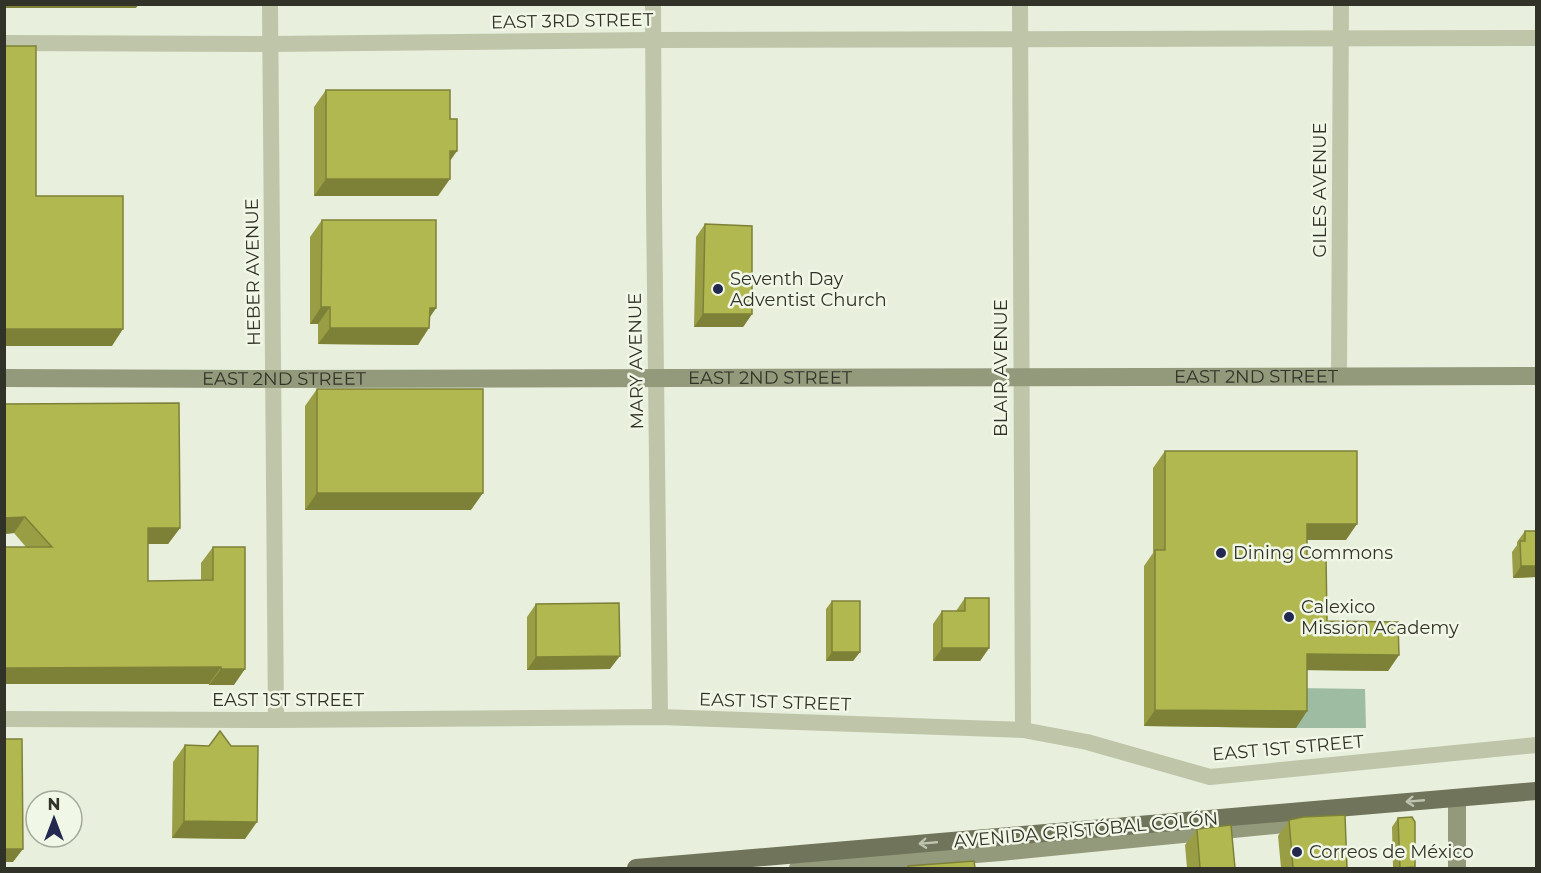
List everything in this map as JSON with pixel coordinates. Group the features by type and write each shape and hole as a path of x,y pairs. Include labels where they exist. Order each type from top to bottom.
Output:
{"main road":[{"name":"AVENIDA CRISTÓBAL COLÓN","path":"636,868 1536,791"}],"street":[{"name":"HEBER AVENUE","path":"270,4 276,720"},
{"name":"MARY AVENUE","path":"653,4 660,717"},
{"name":"BLAIR AVENUE","path":"1020,4 1023,730"},
{"name":"GILES AVENUE","path":"1339,376 1341,4"},
{"name":"EAST 3RD STREET","path":"4,43 270,44 1020,38 1536,38"},
{"name":"EAST 2ND STREET","path":"4,378 1536,376"},
{"name":"EAST 1ST STREET","path":"4,719 276,720 660,717 1023,730 1087,742 1210,777 1536,745"},
{"path":"1457,798 1457,868"},
{"path":"798,868 1001,852 1285,824 1326,809"}],"green space":[{"path":"1296,688 1365,689 1366,728 1296,728"}],"building":[{"path":"4,46 36,46 36,196 123,196 123,329 4,329"},
{"path":"326,90 450,90 450,119 457,119 457,151 450,151 450,179 326,179"},
{"path":"322,220 436,220 436,308 430,308 429,328 330,328 330,307 321,307"},
{"path":"705,224 752,226 752,314 703,314"},
{"path":"317,389 483,389 483,493 317,493"},
{"path":"179,403 180,528 148,528 148,581 213,580 213,547 245,547 245,669 221,669 221,667 4,668 4,547 52,547 25,517 4,518 4,404"},
{"path":"1165,451 1357,451 1357,524 1307,524 1307,555 1326,556 1327,621 1398,622 1399,655 1307,654 1307,711 1155,710 1155,550 1165,550"},
{"path":"1525,531 1536,531 1536,566 1521,566 1520,541 1525,541"},
{"path":"965,598 989,598 989,648 942,648 942,611 965,611"},
{"path":"832,601 860,601 860,652 832,652"},
{"path":"619,603 620,656 536,657 536,604"},
{"path":"220,731 231,746 258,746 257,822 184,821 185,745 209,746"},
{"path":"4,739 22,739 23,849 4,849"},
{"path":"1345,815 1347,868 1293,868 1289,820"},
{"path":"1412,817 1415,822 1415,867 1400,868 1398,818"},
{"path":"1231,825 1235,868 1200,868 1197,829"},
{"path":"974,861 975,868 908,868 908,866"}],"place":[{"name":"Seventh Day Adventist Church","path":"718,289"},
{"name":"Dining Commons","path":"1221,553"},
{"name":"Calexico Mission Academy","path":"1289,617"},
{"name":"Correos de México","path":"1297,852"}]}
